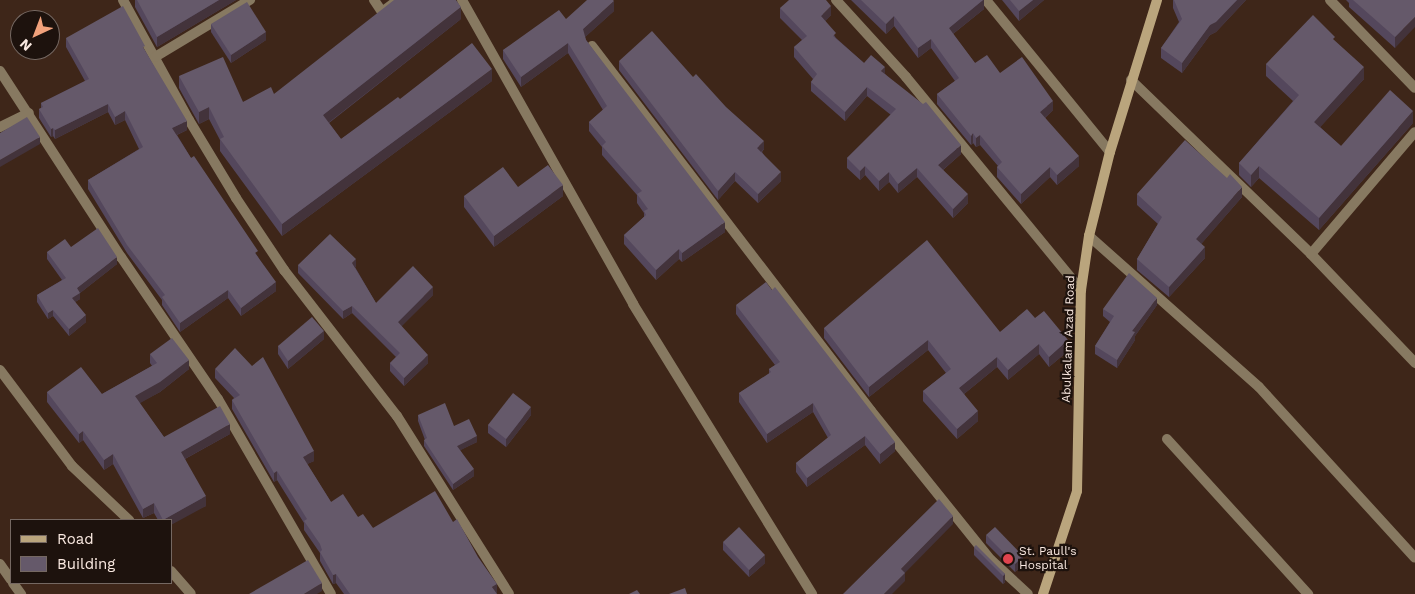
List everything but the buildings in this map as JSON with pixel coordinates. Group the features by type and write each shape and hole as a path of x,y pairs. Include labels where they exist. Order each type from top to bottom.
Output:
{"main road":[{"name":"Abulkalam Azad Road","path":"1043,594 1077,491 1082,290 1089,236 1110,152 1157,0"}],"street":[{"path":"123,0 189,120 236,198 284,270 397,416 508,594"},
{"path":"155,58 250,0"},
{"path":"374,0 382,12 398,0"},
{"path":"462,0 633,304 812,594"},
{"path":"836,0 906,77 1082,290"},
{"path":"986,0 1110,152"},
{"path":"1330,0 1415,88"},
{"path":"592,46 877,418 991,560 1026,594"},
{"path":"0,71 29,112 121,257 218,399 331,594"},
{"path":"1131,80 1311,254 1415,363"},
{"path":"0,127 29,112"},
{"path":"1311,254 1415,132"},
{"path":"1089,236 1259,387 1415,558"},
{"path":"0,370 72,466 128,519"},
{"path":"1167,439 1308,594"},
{"path":"0,564 10,578"},
{"path":"172,572 191,594"}],"place":[{"name":"St. Paull's Hospital","path":"1008,559"}]}
